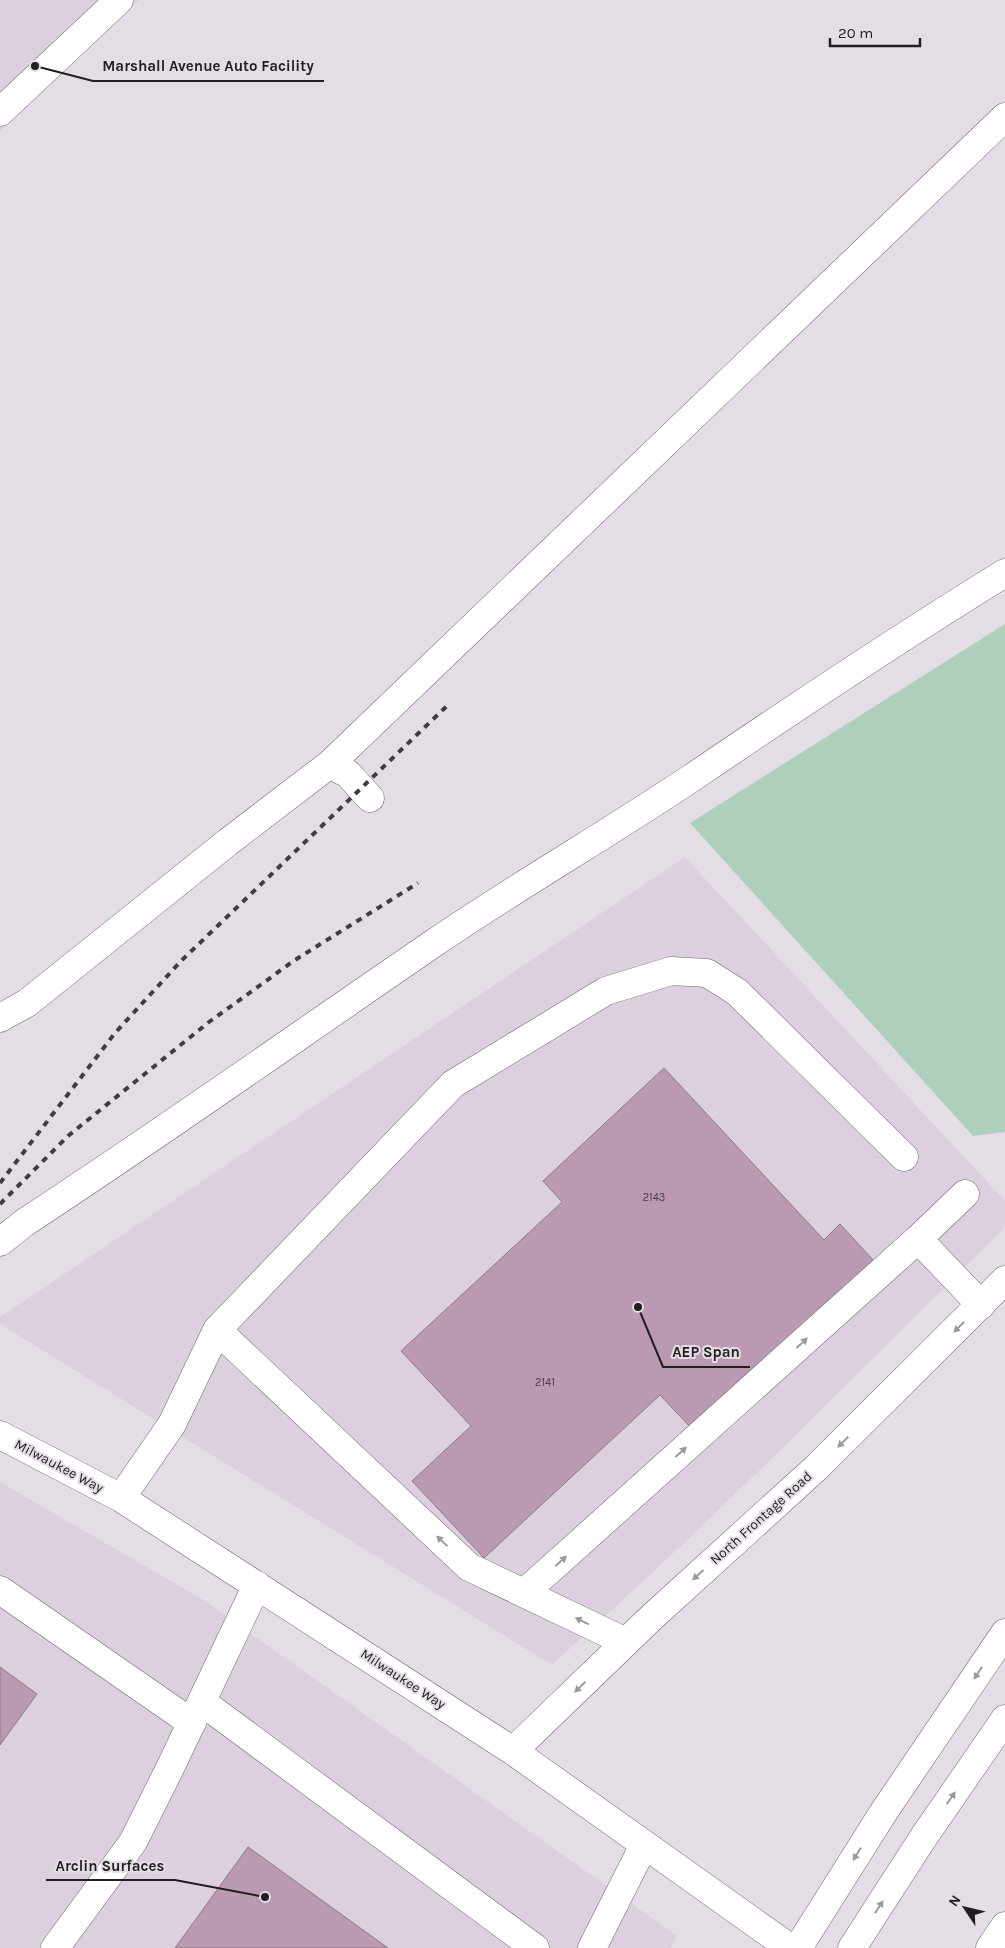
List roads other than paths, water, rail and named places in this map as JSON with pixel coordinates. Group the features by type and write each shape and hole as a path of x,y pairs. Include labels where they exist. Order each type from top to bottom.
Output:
{"main road":[{"path":"0,112 119,0"},
{"path":"0,1018 27,1003 228,842 330,764 1005,117"},
{"path":"0,1242 24,1223 310,1030 437,941 691,778 803,701 1005,573"},
{"path":"330,764 348,774 370,798"},
{"path":"121,1498 172,1424 217,1330 452,1084 606,991 671,970 707,973 736,992 904,1158"},
{"path":"524,1593 918,1239 965,1194"},
{"path":"918,1239 981,1305"},
{"name":"North Frontage Road","path":"514,1751 626,1642 816,1468 1005,1280"},
{"path":"217,1330 469,1567 626,1642"},
{"name":"Milwaukee Way","path":"0,1435 121,1498 514,1751 790,1948"},
{"path":"55,1948 133,1842 256,1586"},
{"path":"0,1590 197,1712 535,1948"},
{"path":"798,1948 883,1813 1005,1633"},
{"path":"852,1948 923,1838 1005,1719"},
{"path":"592,1948 644,1845"},
{"path":"990,1948 1005,1926"}],"railway":[{"path":"0,1183 115,1033 181,961 450,703"},
{"path":"0,1204 68,1136 209,1022 295,960 418,883"}],"place":[{"name":"Marshall Avenue Auto Facility","path":"35,66"},
{"name":"AEP Span","path":"638,1307"},
{"name":"Arclin Surfaces","path":"265,1897"}]}
